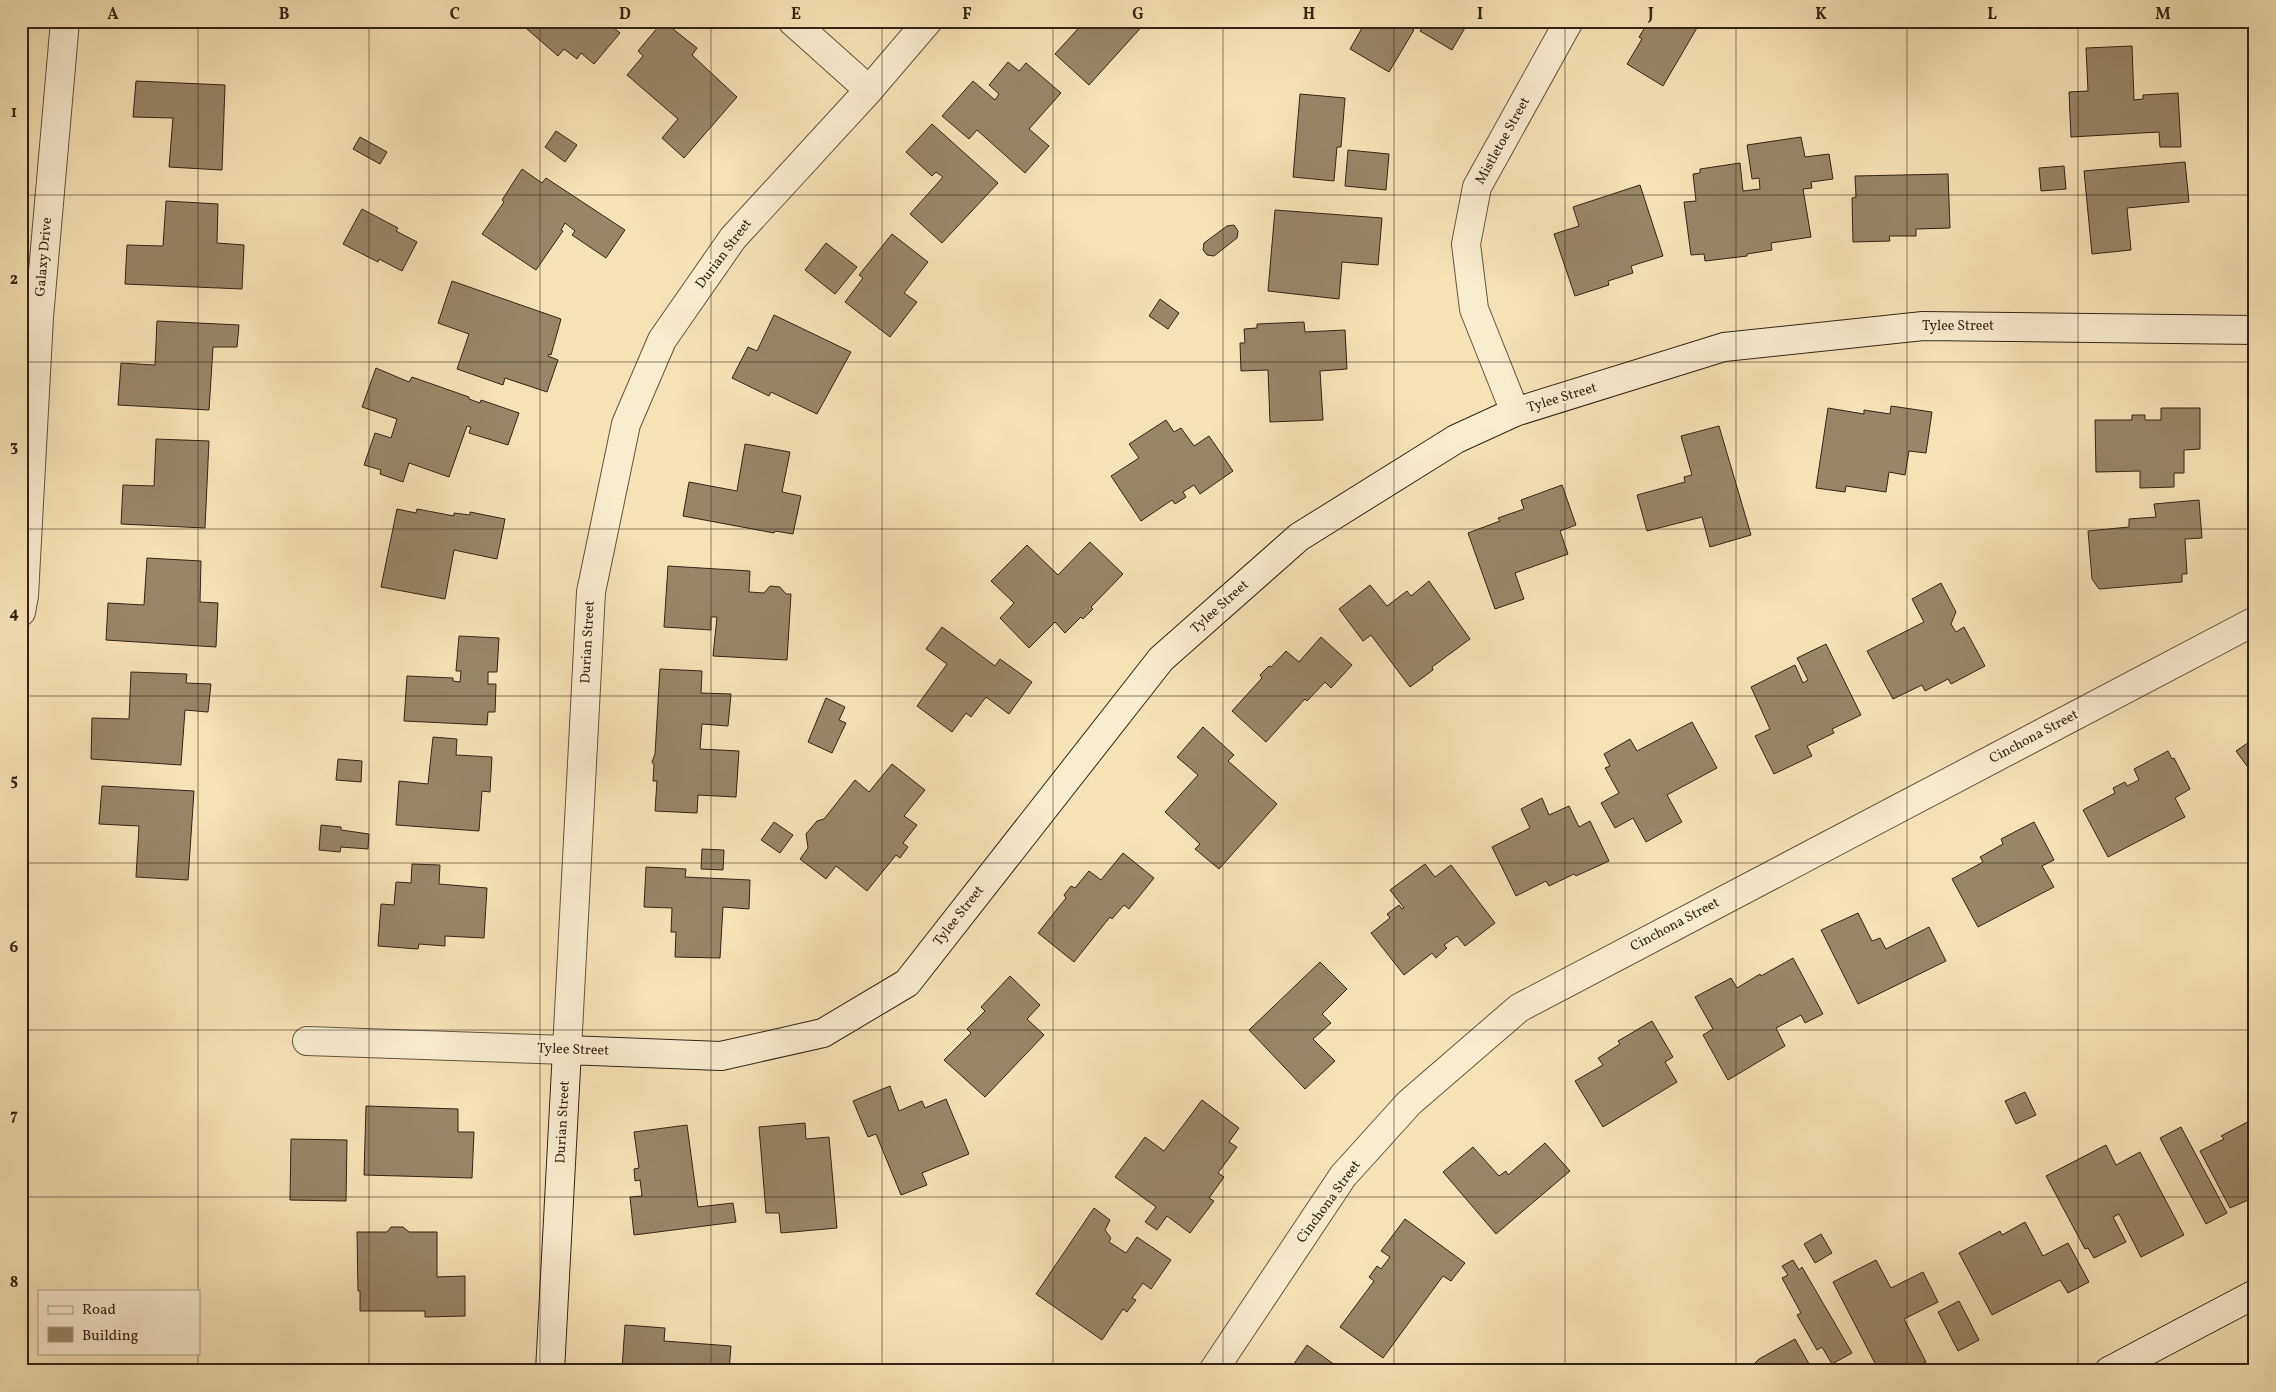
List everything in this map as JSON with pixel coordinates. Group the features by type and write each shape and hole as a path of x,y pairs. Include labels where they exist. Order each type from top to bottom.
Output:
{"street":[{"name":"Galaxy Drive","path":"21,612 25,586 30,317 65,21"},
{"path":"792,21 869,90"},
{"name":"Durian Street","path":"550,1371 590,592 626,424 662,340 733,238 869,90 928,21"},
{"name":"Mistletoe Street","path":"1515,412 1474,309 1466,244 1477,187 1569,21"},
{"name":"Tylee Street","path":"307,1041 721,1056 823,1033 907,983 1161,659 1299,537 1456,440 1515,412 1724,347 1923,326 2255,330"},
{"name":"Cinchona Street","path":"1213,1371 1343,1176 1409,1103 1519,1008 2255,620"},
{"path":"2109,1371 2255,1294"}],"building":[{"path":"533,21 606,21 620,33 594,64 581,53 577,59 564,49 558,56 527,29"},
{"path":"663,21 697,48 692,55 737,97 684,158 662,138 678,119 627,75 643,56 638,51"},
{"path":"1085,21 1146,22 1089,85 1055,54"},
{"path":"1366,21 1469,21 1452,50 1420,31 1422,28 1414,22 1411,28 1414,30 1389,72 1350,49"},
{"path":"1649,21 1701,21 1663,86 1627,64 1642,39 1639,37"},
{"path":"2132,46 2134,100 2143,99 2143,95 2178,93 2181,147 2160,147 2159,132 2071,137 2069,92 2088,91 2086,48"},
{"path":"1008,62 1019,71 1026,63 1061,93 1029,129 1049,146 1025,173 977,130 969,139 942,116 973,81 995,100 999,94 989,85"},
{"path":"136,81 225,85 222,170 169,167 173,118 133,117"},
{"path":"1300,94 1345,98 1341,147 1337,147 1334,181 1293,177"},
{"path":"932,124 998,183 942,243 910,214 943,177 936,172 932,176 906,152"},
{"path":"556,131 577,145 565,162 545,147"},
{"path":"360,137 387,152 380,164 353,149"},
{"path":"1801,137 1805,157 1829,154 1833,179 1811,182 1812,188 1803,189 1811,237 1771,243 1772,250 1747,254 1747,256 1705,261 1704,254 1691,255 1684,202 1696,201 1693,174 1700,173 1700,169 1740,163 1743,191 1760,189 1759,178 1752,179 1747,145"},
{"path":"1348,150 1389,154 1386,190 1345,186"},
{"path":"2185,162 2189,202 2127,208 2131,250 2092,254 2084,171"},
{"path":"2064,166 2066,189 2041,191 2039,168"},
{"path":"522,169 542,183 546,178 625,230 606,258 572,235 575,231 565,223 561,230 563,231 536,270 482,234 504,202 502,200"},
{"path":"1948,174 1950,228 1916,229 1916,236 1889,236 1890,241 1853,242 1852,198 1856,197 1855,176"},
{"path":"1640,185 1663,256 1631,266 1633,273 1608,281 1609,285 1575,296 1554,234 1579,226 1573,207"},
{"path":"166,201 218,204 217,243 244,245 242,289 125,284 127,245 163,246"},
{"path":"362,209 398,228 396,231 417,242 402,271 379,259 378,262 343,244"},
{"path":"1275,210 1382,218 1378,265 1342,262 1339,299 1268,291"},
{"path":"1234,225 1238,231 1237,238 1214,256 1207,255 1203,250 1204,243 1227,226"},
{"path":"892,234 928,262 904,293 917,302 890,337 845,302 863,278 859,275"},
{"path":"826,243 857,267 835,294 805,270"},
{"path":"452,281 561,319 551,355 549,354 548,356 558,360 547,392 505,378 503,385 457,369 469,334 438,323"},
{"path":"1160,299 1179,313 1168,329 1149,316"},
{"path":"774,315 851,352 817,414 771,392 769,396 732,378 748,347 757,351"},
{"path":"157,321 239,325 237,347 213,347 209,410 118,405 121,363 155,365"},
{"path":"1304,322 1305,332 1345,330 1347,369 1320,371 1323,420 1270,422 1268,370 1241,371 1240,343 1245,343 1244,329 1257,328 1257,324"},
{"path":"376,368 409,382 412,377 469,397 469,399 480,403 481,400 519,413 508,445 469,433 471,427 467,426 449,477 409,463 403,482 380,474 381,470 364,465 375,433 391,438 397,419 362,407"},
{"path":"1891,406 1932,412 1926,453 1909,451 1905,475 1889,472 1886,492 1846,486 1845,492 1816,488 1828,408 1864,414 1864,410 1890,414"},
{"path":"2161,408 2200,408 2200,449 2184,450 2184,473 2174,473 2174,487 2140,488 2140,471 2096,472 2095,420 2132,420 2132,415 2145,415 2145,420 2161,420"},
{"path":"1166,420 1174,432 1181,428 1194,446 1209,436 1233,471 1200,494 1194,485 1183,492 1186,497 1175,504 1172,500 1141,521 1111,476 1139,458 1129,444"},
{"path":"1719,426 1751,535 1710,547 1702,517 1647,531 1637,495 1685,482 1684,477 1692,475 1681,436"},
{"path":"156,439 209,441 205,528 121,524 123,485 154,486"},
{"path":"745,444 790,452 782,492 801,496 793,534 775,531 774,533 683,516 689,482 737,491"},
{"path":"1562,485 1576,525 1560,531 1568,554 1515,573 1524,599 1495,609 1468,533 1500,521 1498,518 1524,509 1521,500"},
{"path":"2199,500 2202,538 2185,539 2187,574 2182,574 2182,582 2099,589 2092,579 2088,531 2129,527 2129,519 2156,517 2154,504"},
{"path":"397,509 416,513 417,509 454,516 454,513 470,515 470,512 505,519 497,559 454,550 445,599 381,587"},
{"path":"1090,542 1123,574 1091,607 1093,609 1083,619 1081,617 1065,633 1055,622 1029,648 1000,618 1014,603 991,581 1027,545 1058,575"},
{"path":"147,558 201,561 200,602 218,603 216,647 106,640 108,603 144,605"},
{"path":"668,566 750,571 749,592 764,593 770,586 780,587 786,594 791,594 787,660 713,656 717,617 711,617 711,630 664,627"},
{"path":"1429,581 1470,639 1432,667 1433,670 1410,687 1371,635 1363,641 1339,609 1370,585 1387,606 1407,591 1411,596"},
{"path":"1941,583 1956,612 1951,624 1956,632 1964,627 1985,666 1951,684 1948,679 1925,691 1922,685 1893,699 1867,651 1924,622 1912,599"},
{"path":"942,627 995,666 1000,659 1032,682 1009,714 986,697 971,717 966,713 952,732 917,706 947,664 926,649"},
{"path":"459,636 499,638 497,672 488,672 488,684 496,684 495,712 488,712 487,725 404,721 407,676 453,678 453,681 460,682 461,671 456,671"},
{"path":"1321,637 1352,665 1331,688 1325,682 1307,701 1305,699 1266,742 1232,711 1262,678 1260,675 1269,666 1271,667 1286,651 1299,662"},
{"path":"1826,644 1861,715 1832,729 1834,733 1807,746 1812,756 1774,774 1755,736 1770,729 1751,687 1795,665 1803,683 1808,680 1797,658"},
{"path":"660,669 702,671 701,693 731,694 728,726 702,724 700,749 739,751 736,797 698,795 697,813 655,811 657,781 653,781 654,765 652,762 655,754"},
{"path":"131,672 187,674 186,683 211,684 208,712 185,710 181,765 91,759 92,718 129,719"},
{"path":"826,698 845,707 839,720 846,723 832,753 808,742"},
{"path":"1692,722 1717,768 1667,795 1682,822 1646,842 1633,818 1615,828 1601,803 1619,793 1605,768 1610,766 1604,754 1630,739 1637,751"},
{"path":"1203,727 1234,755 1228,761 1277,804 1219,869 1195,849 1200,844 1165,812 1198,775 1177,757"},
{"path":"433,737 457,739 456,755 492,757 490,792 482,791 479,831 396,825 399,781 428,784"},
{"path":"2255,738 2255,777 2236,751"},
{"path":"2168,751 2172,759 2174,758 2190,789 2175,798 2185,817 2108,857 2083,810 2115,793 2113,788 2125,782 2127,786 2139,780 2134,769"},
{"path":"338,759 362,761 361,782 336,780"},
{"path":"892,764 925,790 904,816 917,825 903,843 908,847 900,858 896,855 867,891 836,866 826,879 800,859 808,848 806,834 817,821 824,819 855,780 869,792"},
{"path":"102,786 194,791 188,880 136,877 139,826 99,824"},
{"path":"1542,798 1549,815 1569,806 1579,827 1590,821 1609,861 1549,886 1546,881 1516,896 1492,847 1530,828 1521,809"},
{"path":"774,822 793,835 780,853 761,840"},
{"path":"2034,822 2054,860 2042,866 2054,887 1978,927 1952,879 1983,862 1980,857 2003,844 2001,839"},
{"path":"321,825 341,827 341,830 369,834 368,849 341,847 340,852 319,850"},
{"path":"702,849 724,850 723,870 701,869"},
{"path":"1123,853 1154,878 1129,909 1124,905 1112,919 1110,917 1074,962 1038,933 1066,898 1064,895 1071,886 1075,888 1089,871 1101,880"},
{"path":"412,864 440,865 439,884 487,888 484,938 445,936 445,946 419,944 418,949 378,946 381,904 394,905 396,882 411,883"},
{"path":"1425,864 1435,877 1451,865 1495,923 1465,946 1457,936 1444,945 1447,948 1436,958 1432,953 1404,975 1371,933 1390,918 1387,914 1399,905 1402,909 1404,908 1390,890"},
{"path":"646,867 686,869 685,877 750,880 749,909 723,907 720,958 675,957 676,932 671,932 672,908 644,907"},
{"path":"1858,913 1872,941 1880,938 1886,949 1929,927 1946,961 1858,1004 1821,930"},
{"path":"1793,958 1823,1014 1805,1023 1801,1015 1776,1028 1785,1046 1728,1080 1703,1035 1713,1029 1695,997 1731,978 1737,988"},
{"path":"1320,962 1347,989 1322,1014 1331,1023 1313,1039 1335,1061 1305,1089 1249,1030"},
{"path":"1010,976 1040,1005 1027,1019 1044,1035 985,1097 944,1060 971,1033 967,1029 985,1011 981,1007"},
{"path":"1652,1021 1673,1057 1665,1062 1677,1082 1603,1127 1575,1081 1603,1065 1598,1058 1620,1044 1618,1041"},
{"path":"890,1086 899,1111 922,1101 925,1108 946,1099 969,1154 922,1173 927,1185 901,1195 876,1134 868,1137 853,1101"},
{"path":"2025,1092 2036,1115 2016,1124 2005,1101"},
{"path":"1202,1100 1239,1128 1229,1142 1237,1147 1218,1173 1224,1177 1209,1198 1214,1201 1190,1233 1167,1216 1157,1230 1145,1222 1156,1207 1115,1177 1145,1137 1164,1151"},
{"path":"366,1106 458,1109 458,1132 474,1132 472,1178 364,1175"},
{"path":"2255,1118 2255,1197 2230,1208 2200,1151 2224,1139 2221,1136"},
{"path":"805,1123 806,1139 829,1137 837,1228 781,1233 779,1213 766,1213 759,1127"},
{"path":"687,1125 698,1207 733,1203 736,1222 634,1235 630,1197 642,1196 640,1180 635,1181 634,1169 639,1168 634,1132"},
{"path":"2181,1127 2227,1213 2206,1224 2160,1138"},
{"path":"291,1139 347,1140 346,1201 290,1200"},
{"path":"1545,1143 1570,1171 1496,1234 1443,1172 1473,1147 1499,1176 1506,1171 1508,1175"},
{"path":"2106,1145 2116,1165 2140,1152 2184,1235 2141,1257 2119,1214 2113,1217 2126,1242 2094,1258 2088,1248 2085,1249 2046,1176"},
{"path":"1094,1208 1110,1220 1105,1230 1111,1238 1109,1242 1126,1253 1137,1237 1171,1260 1151,1289 1143,1283 1132,1298 1136,1300 1127,1312 1123,1309 1102,1340 1036,1294"},
{"path":"1405,1219 1465,1263 1451,1281 1443,1276 1383,1358 1340,1327 1374,1281 1369,1277 1377,1266 1381,1269 1390,1257 1381,1251"},
{"path":"2025,1222 2043,1256 2068,1243 2089,1282 2068,1293 2060,1280 1992,1315 1959,1253 2000,1231 2002,1235"},
{"path":"391,1227 403,1227 409,1232 437,1232 437,1277 465,1276 465,1316 425,1317 425,1311 360,1311 357,1232 387,1232"},
{"path":"1821,1234 1832,1253 1815,1263 1804,1244"},
{"path":"1793,1260 1799,1270 1802,1267 1852,1353 1832,1364 1822,1347 1817,1350 1797,1315 1801,1313 1782,1278 1788,1275 1782,1266"},
{"path":"1876,1260 1891,1288 1923,1272 1938,1302 1904,1319 1926,1362 1908,1371 1879,1371 1833,1282"},
{"path":"1959,1301 1979,1340 1958,1351 1938,1312"},
{"path":"625,1325 665,1328 664,1341 731,1346 729,1371 622,1369"},
{"path":"1795,1339 1813,1371 1759,1371 1755,1363 1759,1359"},
{"path":"1307,1345 1342,1370 1342,1371 1289,1371"},
{"path":"376,1367 395,1368 395,1371 376,1371"}]}
